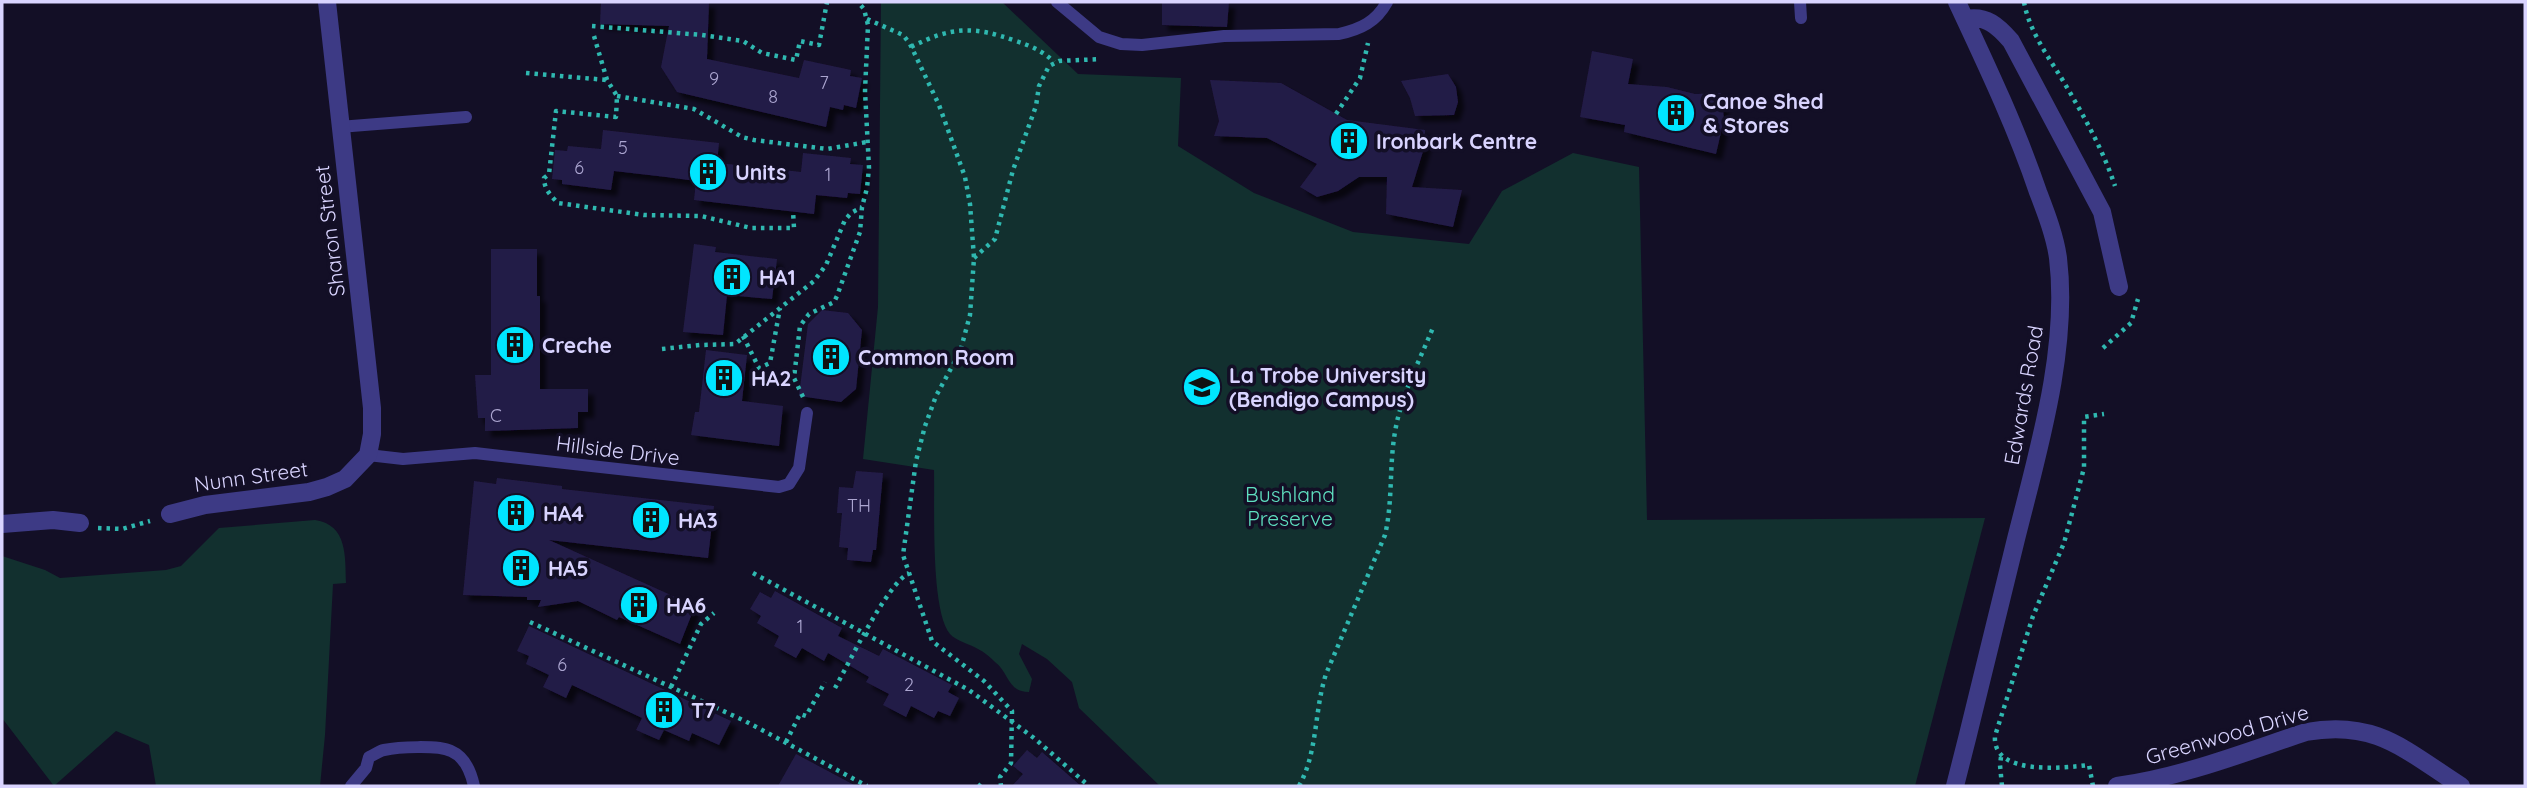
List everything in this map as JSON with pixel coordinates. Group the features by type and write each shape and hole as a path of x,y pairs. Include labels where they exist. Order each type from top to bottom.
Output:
{"street":[{"name":"Sharon Street","path":"327,2 372,408 372,435 368,455"},
{"name":"Edwards Road","path":"1958,2 2007,109 2037,188 2058,255 2060,292 2054,363 2041,436 1959,786"},
{"path":"1966,19 1986,20 2000,28 2011,41 2102,212 2119,287"},
{"name":"Nunn Street","path":"170,513 205,505 327,487 345,479 368,455"},
{"path":"2,524 53,520 80,523"},
{"name":"Greenwood Drive","path":"2116,786 2159,780 2306,732 2347,729 2387,738 2461,786"}],"lane":[{"path":"1062,4 1084,26 1108,41 1142,45 1224,36 1325,35 1356,30 1372,22 1387,2"},
{"path":"1800,2 1801,18"},
{"path":"339,127 466,117"},
{"name":"Hillside Drive","path":"368,455 403,459 475,453 779,487 789,484 799,468 807,413"},
{"path":"351,786 366,768 369,757 383,750 436,748 450,751 461,758 471,771 474,786"}],"path":[{"path":"592,26 702,34 743,41 762,53 796,60 800,41 819,45 827,2"},
{"path":"807,413 808,404 794,378 800,326 809,314 834,302 837,296 860,232 867,188 867,19 858,2"},
{"path":"867,19 903,35 912,47 939,105 965,177 970,204 974,258 966,337 930,410 916,461 903,555 932,641 984,681 1012,711 1011,763 1000,777 1001,786"},
{"path":"1336,114 1360,78 1372,22"},
{"path":"912,47 955,30 981,30 1030,46 1054,62 1106,58 1108,41"},
{"path":"594,36 607,80 617,96 616,117 556,111 549,174 544,178 544,184 558,204 659,216 701,216 751,228 769,229 794,228 793,211"},
{"path":"974,258 995,239 1013,170 1036,106 1039,86 1054,62"},
{"path":"526,73 607,80"},
{"path":"617,96 694,109 742,137 754,140 827,149 867,142"},
{"path":"662,349 735,344 814,281 821,273 845,220 862,207"},
{"path":"743,336 759,368 770,363 780,307"},
{"path":"1299,786 1311,758 1321,690 1326,674 1385,535 1390,513 1395,430 1414,373 1434,326"},
{"path":"2002,786 2001,757 1995,745 1995,736 2033,615 2064,544 2084,468 2084,417 2104,414"},
{"path":"80,523 108,530 122,529 170,513"},
{"path":"753,573 969,690 1012,721 1088,786"},
{"path":"835,688 901,579 909,573"},
{"path":"671,687 701,624 714,613"},
{"path":"530,622 786,742 867,786"},
{"path":"786,742 800,714 806,716 825,682"},
{"path":"2001,757 2040,768 2089,765 2092,786"}],"green space":[{"name":"Bushland Preserve","path":"881,2 1002,2 1078,74 1181,78 1178,146 1254,193 1353,232 1469,244 1502,191 1573,153 1639,167 1647,520 1985,518 1915,786 1160,786 1079,708 1072,682 1047,659 1022,644 1019,654 1032,679 1029,692 1016,689 1000,666 980,650 950,634 944,621 936,581 934,470 863,459 878,307"},
{"path":"315,520 334,528 339,535 344,553 346,583 333,584 320,786 156,786 149,745 116,731 54,786 2,718 2,556 45,570 60,578 166,570 181,566 219,528"}],"building":[{"name":"Units","path":"601,2 709,2 707,59 799,78 804,60 851,70 850,76 862,78 856,108 844,105 843,110 830,107 826,127 677,92 661,67 669,26 600,24"},
{"path":"1162,2 1229,2 1227,27 1162,25"},
{"name":"Canoe Shed & Stores","path":"1592,51 1633,59 1628,84 1667,87 1695,94 1721,93 1724,119 1716,154 1624,132 1625,125 1580,117"},
{"path":"1448,74 1456,87 1458,102 1454,115 1415,116 1401,81"},
{"name":"Ironbark Centre","path":"1210,80 1281,83 1347,120 1425,130 1425,145 1412,187 1462,190 1453,227 1386,214 1387,177 1359,177 1338,191 1317,197 1300,187 1317,164 1267,138 1214,136 1219,121"},
{"name":"Units","path":"603,130 719,143 717,163 801,172 803,153 851,158 850,164 863,165 860,194 848,193 847,198 816,195 814,214 694,200 696,181 614,171 611,190 562,184 562,180 552,179 555,150 567,151 568,146 601,149"},
{"name":"HA1","path":"694,244 716,247 715,252 777,259 772,299 727,295 723,335 683,332"},
{"name":"Creche","path":"491,249 537,249 540,389 588,389 588,412 578,412 578,428 485,431 485,418 478,418 475,375 491,375"},
{"name":"Common Room","path":"822,310 848,313 862,330 856,389 841,402 799,396 808,324"},
{"name":"HA2","path":"706,350 747,355 742,401 783,406 779,446 691,435 695,412 699,412"},
{"path":"856,471 883,473 876,550 873,550 871,562 847,560 848,548 839,547 842,513 837,513 839,487 853,488"},
{"path":"497,478 562,486 562,489 714,506 708,558 549,540 695,606 680,644 619,617 617,620 578,601 538,607 541,600 527,600 527,597 463,595 474,481 496,484"},
{"path":"775,591 842,628 838,636 879,656 883,649 952,685 948,692 959,698 950,716 938,711 934,718 911,706 906,717 883,705 889,694 866,682 869,677 828,653 824,661 802,648 796,658 774,646 779,636 757,623 761,616 750,609 760,592 771,598"},
{"path":"529,626 731,721 719,745 692,733 689,741 664,730 659,740 636,730 642,718 572,685 566,698 543,687 549,675 526,664 529,656 517,651"},
{"path":"1027,750 1037,758 1042,752 1081,786 1012,786 1023,774 1013,766"},
{"path":"796,754 856,786 778,786"}],"place":[{"name":"Canoe Shed & Stores","path":"1676,113"},
{"name":"Ironbark Centre","path":"1349,141"},
{"name":"Units","path":"708,172"},
{"name":"HA1","path":"732,277"},
{"name":"Creche","path":"515,345"},
{"name":"Common Room","path":"831,357"},
{"name":"HA2","path":"724,378"},
{"name":"La Trobe University (Bendigo Campus)","path":"1202,387"},
{"name":"HA4","path":"516,513"},
{"name":"HA3","path":"651,520"},
{"name":"HA5","path":"521,568"},
{"name":"HA6","path":"639,605"},
{"name":"T7","path":"664,710"}]}
